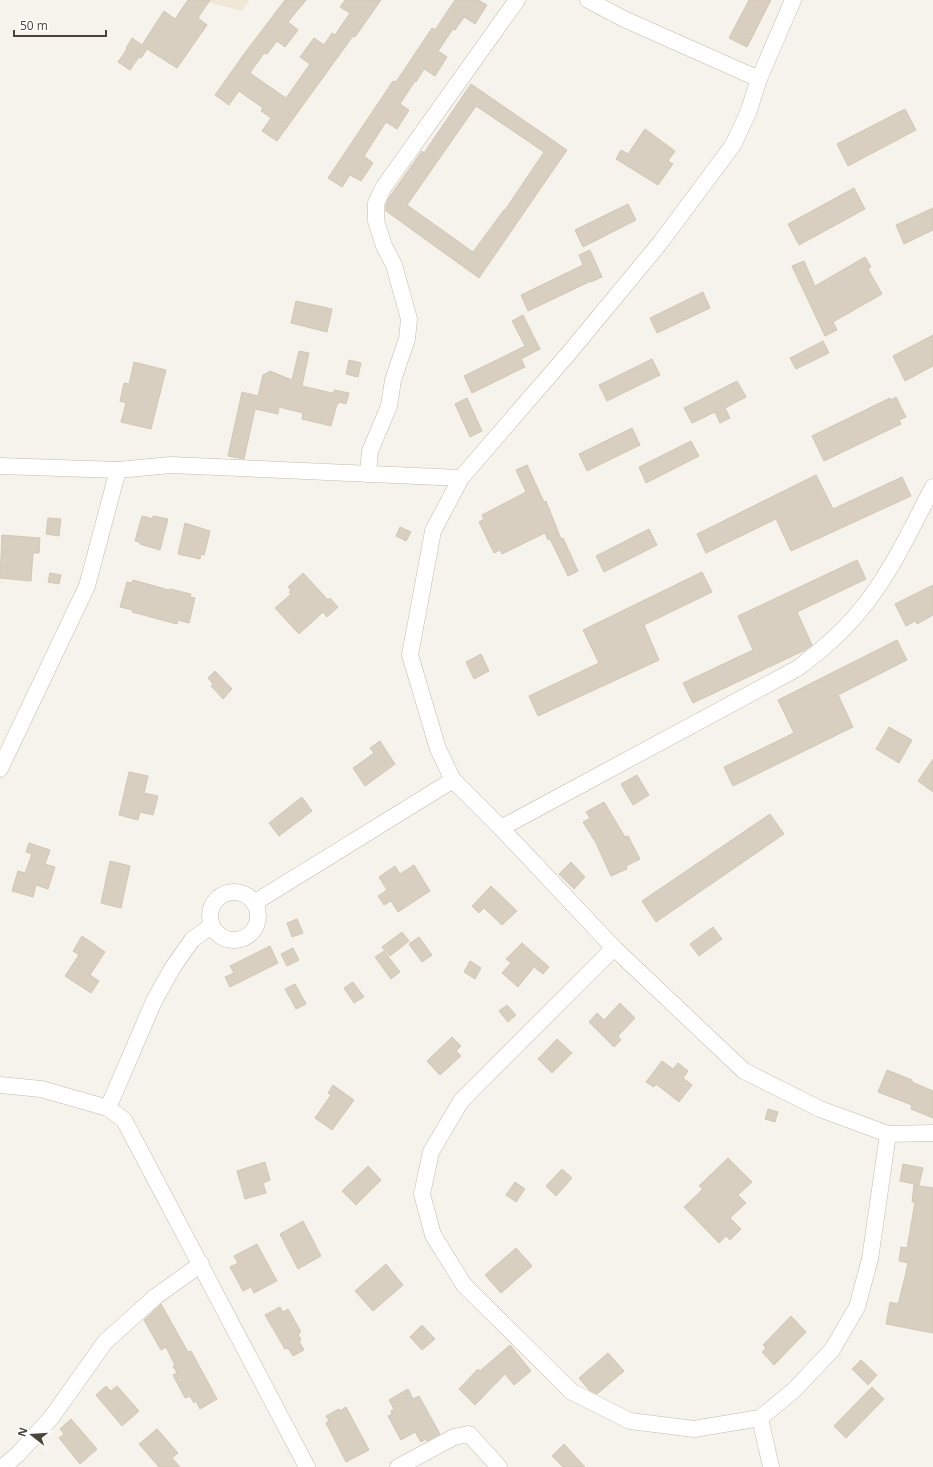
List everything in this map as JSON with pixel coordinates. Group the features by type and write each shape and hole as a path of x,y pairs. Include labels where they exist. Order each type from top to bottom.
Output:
{"lane":[{"path":"368,474 370,451 389,406 393,380 407,339 409,319 394,265 384,246 376,221 376,203 383,188 517,0"},
{"path":"588,0 624,19 759,79"},
{"path":"793,0 759,79 748,113 733,145 660,243 569,353 461,478 433,531 410,655 438,748 453,780 501,828 614,948 744,1071 820,1109 888,1134 933,1133"},
{"path":"0,466 118,470 172,465 461,478"},
{"path":"0,769 87,586 118,470"},
{"path":"501,828 798,668 825,647 859,612 889,570 933,487"},
{"path":"254,903 453,780"},
{"path":"229,892 243,894 254,903 258,916 254,928 245,938 232,940 220,936 211,926 210,912 213,905 217,899 229,892"},
{"path":"108,1108 154,1001 173,967 192,940 211,926"},
{"path":"614,948 461,1101 431,1152 422,1194 433,1236 464,1285 572,1392 630,1421 694,1429 760,1418 794,1390 832,1350 857,1307 870,1259 888,1134"},
{"path":"0,1085 41,1089 108,1108 124,1120 307,1467"},
{"path":"3,1467 18,1454 51,1418 105,1342 155,1297 200,1264"},
{"path":"760,1418 771,1467"},
{"path":"398,1467 454,1438 469,1434 498,1467"}],"shaded area":[{"path":"199,0 249,0 242,11"}],"building":[{"path":"188,0 210,0 198,18 207,25 177,68 147,49 130,70 118,62 127,49 126,48 132,38 142,45 164,11 175,19"},
{"path":"285,0 306,0 288,22 298,30 285,47 277,41 267,54 264,53 250,73 286,98 310,64 300,57 314,38 324,45 332,33 335,35 350,13 340,7 345,0 381,0 277,141 262,131 271,118 261,111 263,108 239,91 229,105 215,95"},
{"path":"455,0 478,0 487,5 475,24 464,17 455,30 453,29 438,51 447,57 435,76 424,69 416,82 415,81 400,104 409,110 397,129 386,122 364,156 373,163 361,181 350,175 342,187 328,178 393,81 396,82 432,28 435,30"},
{"path":"749,0 771,0 747,47 729,38"},
{"path":"471,84 567,150 479,278 386,211 388,199 422,151 424,153","holes":["476,106 544,152 505,210 473,252 407,205"]},
{"path":"905,109 916,130 848,166 837,144"},
{"path":"645,129 675,151 668,161 673,164 658,185 616,159 621,150 628,154"},
{"path":"854,188 865,209 799,245 788,224"},
{"path":"628,204 636,220 583,247 575,230"},
{"path":"933,208 933,230 904,244 896,225"},
{"path":"590,250 602,277 528,311 521,295 583,265 579,255"},
{"path":"865,257 871,267 868,269 882,294 833,322 837,330 825,336 792,266 804,261 815,286"},
{"path":"703,292 710,308 657,333 650,318"},
{"path":"296,301 332,309 327,332 291,323"},
{"path":"523,315 540,349 521,359 525,367 472,393 464,376 525,346 512,321"},
{"path":"933,335 933,366 905,381 893,356"},
{"path":"823,341 829,353 796,369 790,358"},
{"path":"299,351 309,353 302,386 332,393 335,390 349,393 346,404 339,402 337,404 331,426 302,419 303,413 279,407 278,414 255,409 244,459 228,456 242,392 258,396 263,375 270,371 292,380"},
{"path":"652,359 660,375 607,401 599,385"},
{"path":"349,360 361,363 358,377 346,374"},
{"path":"134,362 166,370 151,429 121,422 126,403 120,401 124,383 129,384"},
{"path":"737,381 746,397 725,408 730,418 720,423 715,412 692,423 684,408"},
{"path":"896,397 906,417 899,420 901,424 824,461 812,436 890,398 891,400"},
{"path":"467,398 482,431 470,437 455,404"},
{"path":"632,428 640,445 587,471 579,454"},
{"path":"691,441 699,456 646,483 639,467"},
{"path":"527,465 544,502 546,501 561,539 563,538 578,571 568,576 550,539 548,540 545,533 502,554 500,550 494,553 479,522 484,519 482,515 526,492 516,470"},
{"path":"816,475 833,509 902,477 911,496 791,551 776,519 706,553 697,534"},
{"path":"142,516 153,519 153,516 168,519 160,550 135,541"},
{"path":"48,518 61,519 59,536 46,534"},
{"path":"185,523 210,531 204,555 201,554 200,559 178,554"},
{"path":"400,527 411,532 406,541 396,536"},
{"path":"649,529 657,545 604,572 596,556"},
{"path":"2,535 40,538 39,553 33,553 31,581 0,578"},
{"path":"857,560 866,579 797,612 812,645 805,650 693,703 683,683 753,650 738,616"},
{"path":"702,572 712,592 644,625 659,660 538,716 529,696 599,663 583,630"},
{"path":"50,573 61,575 59,584 48,582"},
{"path":"303,573 328,600 330,598 338,607 327,617 323,612 299,634 275,608 291,594 289,592 291,590 288,587"},
{"path":"133,580 169,590 191,594 190,597 195,598 189,623 178,620 177,624 132,612 133,610 120,607 127,582 132,583"},
{"path":"933,585 933,615 917,624 915,621 906,626 895,604"},
{"path":"897,640 907,660 838,695 853,727 733,786 724,767 794,733 778,700"},
{"path":"481,654 489,671 474,679 466,662"},
{"path":"215,671 232,689 223,699 211,686 213,684 208,678"},
{"path":"889,727 912,740 899,763 876,749"},
{"path":"380,741 395,764 365,786 353,768 374,753 370,748"},
{"path":"933,759 933,792 918,781"},
{"path":"129,772 148,776 144,793 158,796 153,815 140,812 138,820 119,815"},
{"path":"637,775 649,795 633,805 621,784"},
{"path":"302,797 312,811 279,836 269,823"},
{"path":"604,802 625,837 628,836 640,859 626,866 627,869 611,876 596,843 583,822 590,818 586,812"},
{"path":"770,814 784,834 656,922 642,901"},
{"path":"29,843 50,850 45,864 55,867 48,889 36,885 33,897 12,891 18,871 25,873 32,854 26,852"},
{"path":"110,861 130,866 121,908 101,903"},
{"path":"571,862 585,877 574,889 559,874"},
{"path":"414,865 430,891 398,912 391,901 384,905 378,896 387,890 379,877 395,866 400,874"},
{"path":"491,886 517,911 502,925 484,908 479,913 472,906"},
{"path":"297,919 303,933 292,937 287,923"},
{"path":"713,927 722,939 699,956 690,944"},
{"path":"402,932 409,941 390,956 382,947"},
{"path":"82,936 105,952 90,975 99,981 91,993 65,976 79,955 73,951"},
{"path":"419,937 432,955 422,962 409,944"},
{"path":"522,943 549,967 543,974 534,967 518,987 502,973 511,963 506,959"},
{"path":"270,946 278,963 230,987 225,977 234,973 230,966"},
{"path":"293,948 299,960 287,966 281,954"},
{"path":"384,951 400,972 391,979 375,957"},
{"path":"470,961 481,968 475,979 464,972"},
{"path":"353,982 364,997 354,1003 344,988"},
{"path":"295,984 306,1004 296,1009 285,989"},
{"path":"620,1003 635,1018 618,1036 621,1040 614,1047 589,1022 597,1013 604,1020"},
{"path":"507,1005 516,1015 508,1022 499,1011"},
{"path":"452,1037 461,1046 456,1051 461,1056 440,1075 427,1061"},
{"path":"557,1039 572,1053 552,1073 538,1059"},
{"path":"662,1061 673,1069 678,1063 688,1071 683,1078 692,1085 679,1102 656,1084 654,1087 646,1082"},
{"path":"887,1070 912,1080 912,1082 933,1091 933,1118 911,1109 912,1105 878,1092"},
{"path":"333,1085 354,1100 332,1130 315,1118 331,1095 328,1093"},
{"path":"768,1109 778,1112 775,1122 765,1119"},
{"path":"728,1158 752,1182 738,1195 746,1203 730,1218 741,1229 730,1240 726,1236 719,1243 684,1207 703,1189 699,1186"},
{"path":"265,1162 270,1180 263,1183 266,1193 245,1199 237,1171"},
{"path":"903,1164 923,1168 919,1185 900,1181"},
{"path":"368,1166 381,1180 356,1205 342,1191"},
{"path":"562,1169 572,1178 556,1196 546,1186"},
{"path":"515,1182 525,1189 516,1202 506,1195"},
{"path":"914,1185 933,1188 933,1333 886,1324 890,1302 898,1304 908,1263 899,1261 901,1247 907,1248 915,1202 912,1202"},
{"path":"303,1221 321,1256 298,1269 280,1234"},
{"path":"257,1244 277,1281 254,1293 251,1287 243,1291 230,1267 238,1263 234,1256"},
{"path":"516,1248 532,1266 501,1293 485,1275"},
{"path":"386,1264 403,1285 373,1311 355,1291"},
{"path":"161,1304 188,1352 191,1351 217,1399 200,1409 196,1401 194,1403 190,1396 185,1398 173,1375 177,1373 173,1366 175,1365 166,1347 161,1350 144,1320"},
{"path":"280,1307 283,1312 288,1309 301,1332 298,1334 301,1340 299,1341 304,1350 293,1356 288,1348 285,1349 265,1315"},
{"path":"791,1316 806,1332 774,1365 762,1352 766,1348 763,1345"},
{"path":"422,1325 435,1339 422,1350 410,1337"},
{"path":"510,1345 531,1371 514,1385 505,1374 475,1405 459,1389 478,1369 480,1371"},
{"path":"608,1353 624,1371 597,1394 589,1390 579,1378"},
{"path":"861,1360 877,1375 868,1385 852,1369"},
{"path":"106,1386 111,1391 117,1386 139,1411 122,1426 96,1395"},
{"path":"872,1387 884,1399 846,1438 834,1426"},
{"path":"408,1389 413,1399 419,1396 440,1434 427,1441 426,1439 421,1442 415,1432 401,1440 388,1416 392,1414 391,1411 394,1409 389,1400"},
{"path":"346,1407 369,1450 346,1462 326,1423 329,1421 326,1416"},
{"path":"71,1419 97,1449 80,1464 59,1438 64,1434 60,1429"},
{"path":"157,1429 178,1453 172,1458 180,1467 159,1467 139,1444"},
{"path":"564,1444 585,1467 563,1467 552,1456"}]}
